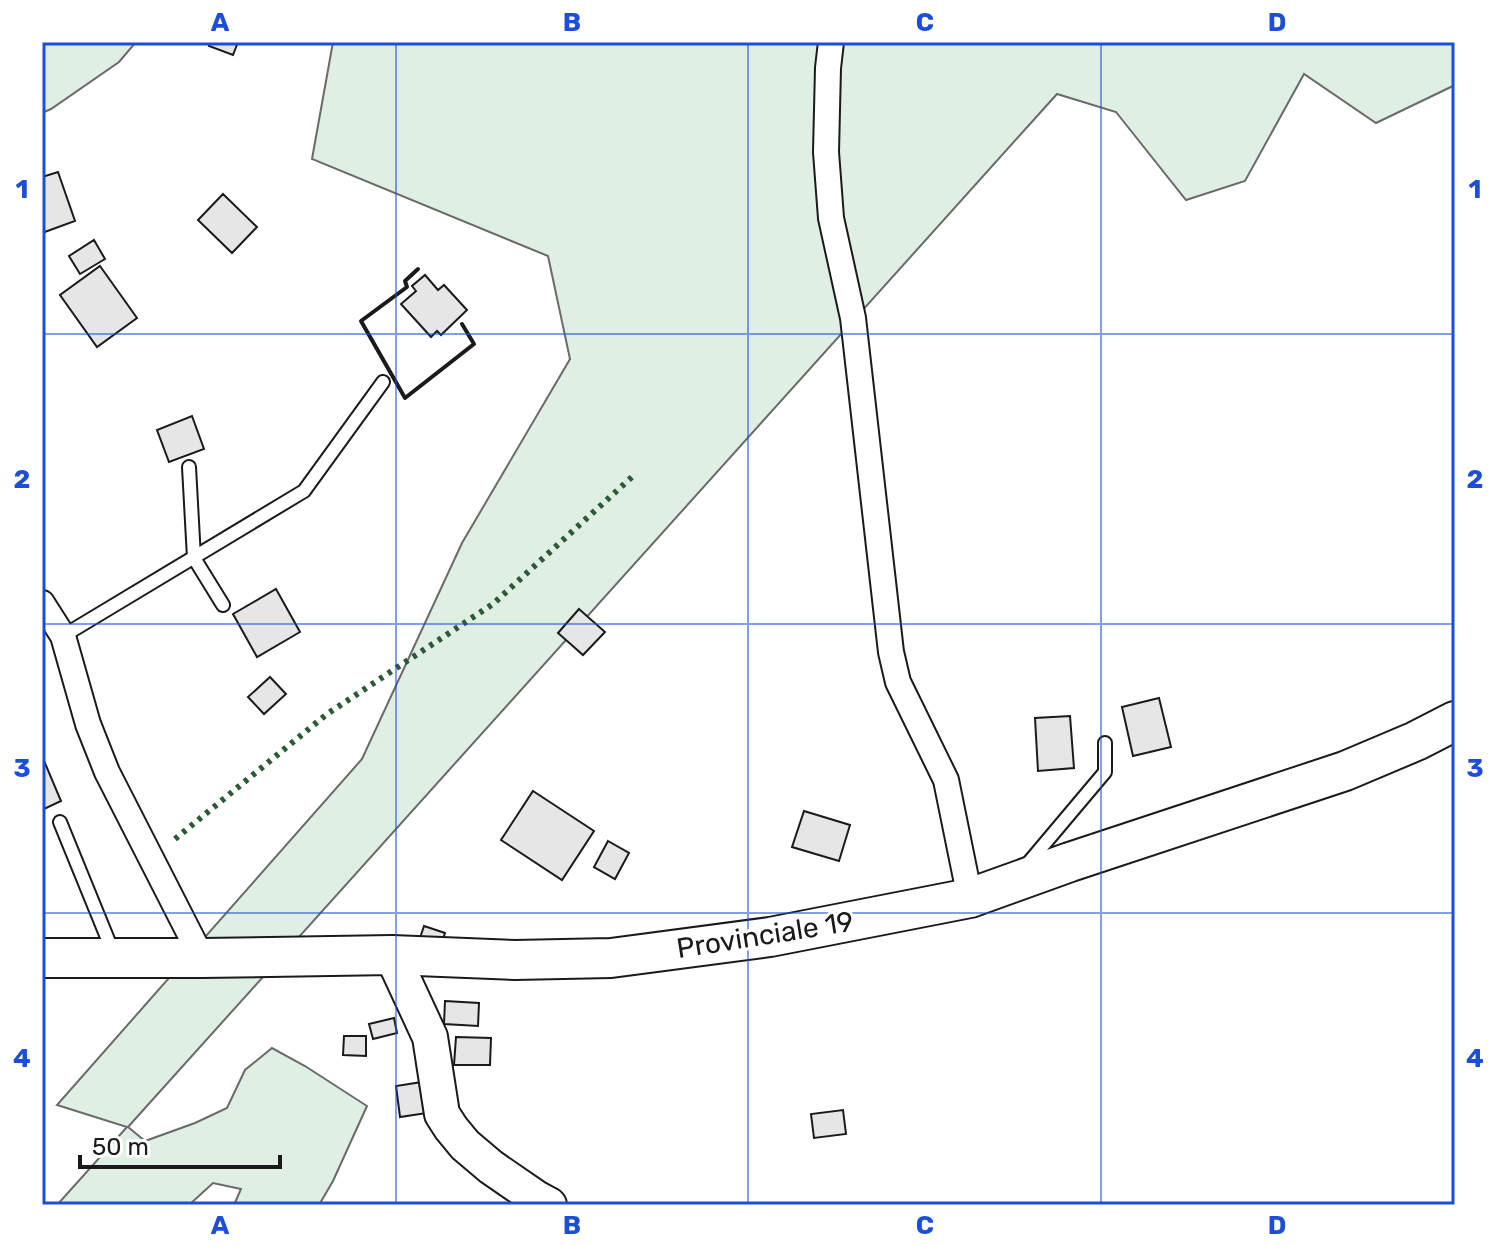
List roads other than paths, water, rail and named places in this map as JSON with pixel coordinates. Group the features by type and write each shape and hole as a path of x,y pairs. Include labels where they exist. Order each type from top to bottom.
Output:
{"main road":[{"name":"Provinciale 19","path":"42,958 392,955 515,960 611,958 770,937 970,898 1345,771 1455,721"}],"street":[{"path":"831,42 826,152 831,218 853,318 891,652 898,682 946,780 970,898"},
{"path":"42,603 63,636 88,724 107,772 202,958"},
{"path":"392,955 430,1037 442,1114 465,1145 491,1167 549,1205"}],"lane":[{"path":"63,636 304,491 383,382"},
{"path":"189,467 194,558 223,605"},
{"path":"970,898 1014,880 1105,772 1105,743"},
{"path":"60,822 116,958"}]}
